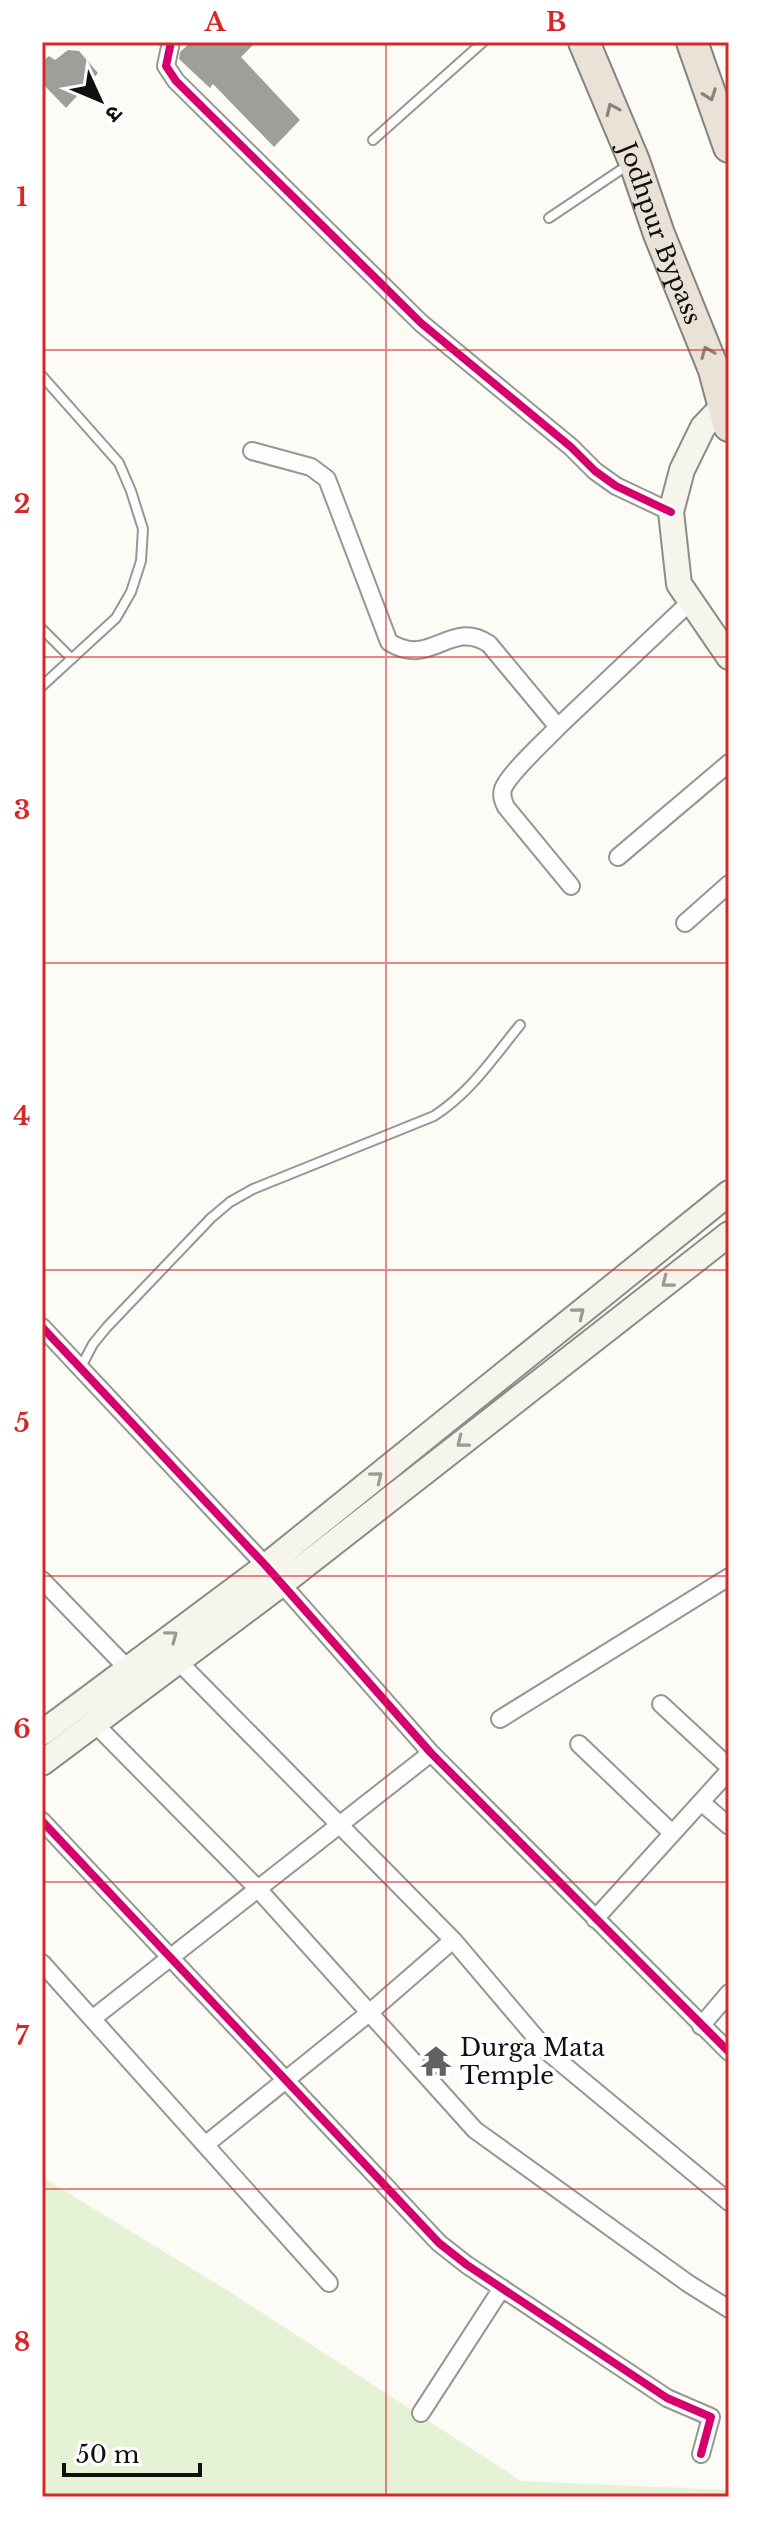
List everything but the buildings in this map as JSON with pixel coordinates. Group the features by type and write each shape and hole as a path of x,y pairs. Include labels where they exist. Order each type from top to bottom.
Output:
{"highway":[{"name":"Jodhpur Bypass","path":"584,42 634,161 727,411"},
{"path":"692,42 729,147"}],"main road":[{"path":"727,411 703,427 682,470 671,512 679,584 729,657"},
{"path":"42,1763 178,1661 273,1576 729,1193"},
{"path":"42,1733 128,1669 273,1576 729,1234"}],"street":[{"path":"171,42 166,66 176,81 421,323 571,447 595,471 616,486 671,512"},
{"path":"252,451 311,467 327,479 389,642 402,651 416,652 463,635 478,637 489,644 558,727"},
{"path":"571,886 506,807 502,791 558,727 690,602"},
{"path":"618,857 729,763"},
{"path":"685,923 729,884"},
{"path":"42,1327 273,1576 431,1753 729,2052"},
{"path":"500,1719 729,1577"},
{"path":"42,1580 128,1669"},
{"path":"178,1661 453,1940 548,2052 729,2202"},
{"path":"595,1919 729,1769 661,1704"},
{"path":"95,1724 258,1889 475,2130 689,2284 729,2309"},
{"path":"579,1744 672,1833"},
{"path":"92,2019 431,1753"},
{"path":"701,1802 729,1826"},
{"path":"42,1821 439,2243 667,2398 711,2417 729,2418"},
{"path":"205,2145 369,2013 453,1940"},
{"path":"42,1963 329,2283"},
{"path":"701,2026 729,1993"},
{"path":"421,2413 502,2288"},
{"path":"701,2454 711,2417"}],"lane":[{"path":"373,140 483,42"},
{"path":"549,218 634,161"},
{"path":"42,376 119,463 143,529 141,561 131,592 116,618 42,686"},
{"path":"42,629 72,659"},
{"path":"81,1367 93,1344 107,1327 230,1202 318,1161 434,1116 473,1086 520,1025"}],"green space":[{"path":"42,2177 230,2292 521,2481 729,2490 729,2497 42,2497"}],"cycle path":[{"path":"171,42 166,66 176,81 421,323 571,447 595,471 616,486 671,512"},
{"path":"42,1327 266,1566 431,1753 729,2052"},
{"path":"42,1821 439,2243 467,2265 667,2398 711,2417 701,2454"}],"place":[{"name":"Durga Mata Temple","path":"436,2061"}]}
